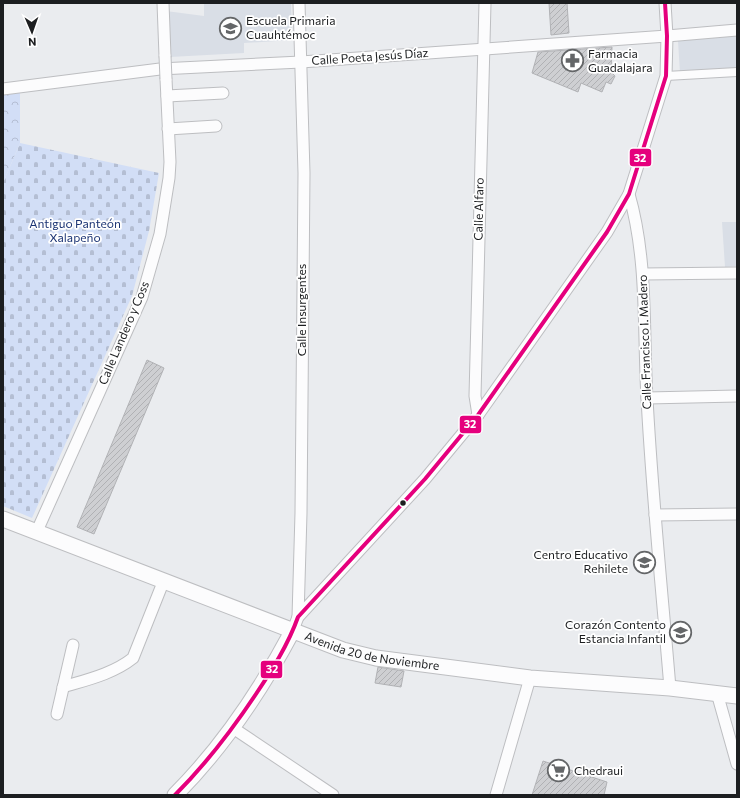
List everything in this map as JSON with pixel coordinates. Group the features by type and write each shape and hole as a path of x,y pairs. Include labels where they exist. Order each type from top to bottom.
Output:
{"main road":[{"name":"Avenida 20 de Noviembre","path":"3,519 164,580 296,624 343,650 376,658 530,678 670,688 737,696"},
{"path":"176,795 194,777 233,728 274,668 296,624"}],"street":[{"name":"Calle Landero y Coss","path":"37,531 142,296 160,234 170,162 163,3"},
{"name":"Calle Insurgentes","path":"296,624 301,513 304,181 299,3"},
{"name":"Calle Alfaro","path":"478,415 475,396 485,3"},
{"path":"296,624 425,479 478,415 607,232 629,194 666,76 667,36 664,3"},
{"name":"Calle Poeta Jesús Díaz","path":"3,89 160,69 301,62 737,30"},
{"path":"666,76 737,72"},
{"path":"167,96 223,93"},
{"path":"168,129 216,126"},
{"name":"Calle Francisco I. Madero","path":"629,194 635,216 643,274 647,398 655,515 670,688"},
{"path":"643,274 737,273"},
{"path":"647,398 737,396"},
{"path":"655,515 737,514"},
{"path":"62,687 99,676 124,665 133,658 164,580"},
{"path":"57,714 62,687 73,645"},
{"path":"496,795 530,678"},
{"path":"717,693 737,764"},
{"path":"233,728 333,795"}],"shaded area":[{"name":"Escuela Primaria Cuauhtémoc","path":"204,3 291,3 292,40 244,43 244,53 170,57 166,11 204,16"},
{"path":"737,36 737,69 680,73 678,41"},
{"path":"722,222 737,222 737,266 725,267"}],"green space":[{"path":"20,92 20,143 3,183 3,93"},
{"name":"Antiguo Panteón Xalapeño","path":"20,143 159,173 149,231 132,296 32,518 3,506 3,183"}],"building":[{"path":"549,3 567,3 569,33 551,35"},
{"name":"Farmacia Guadalajara","path":"612,47 611,72 615,76 611,84 606,82 602,92 581,83 578,92 532,73 538,52"},
{"path":"147,360 164,368 94,534 77,527"},
{"path":"378,667 404,671 401,687 375,683"},
{"name":"Chedraui","path":"543,761 607,782 604,795 532,795"}],"transit line":[{"name":"32","path":"175,795 208,759 247,707 279,657 298,617 425,479 478,415 607,232 629,194 666,76 667,36 665,3"}],"place":[{"name":"Escuela Primaria Cuauhtémoc","path":"230,28"},
{"name":"Farmacia Guadalajara","path":"573,61"},
{"name":"Centro Educativo Rehilete","path":"644,562"},
{"name":"Corazón Contento Estancia Infantil","path":"681,632"},
{"name":"Chedraui","path":"558,771"}]}
